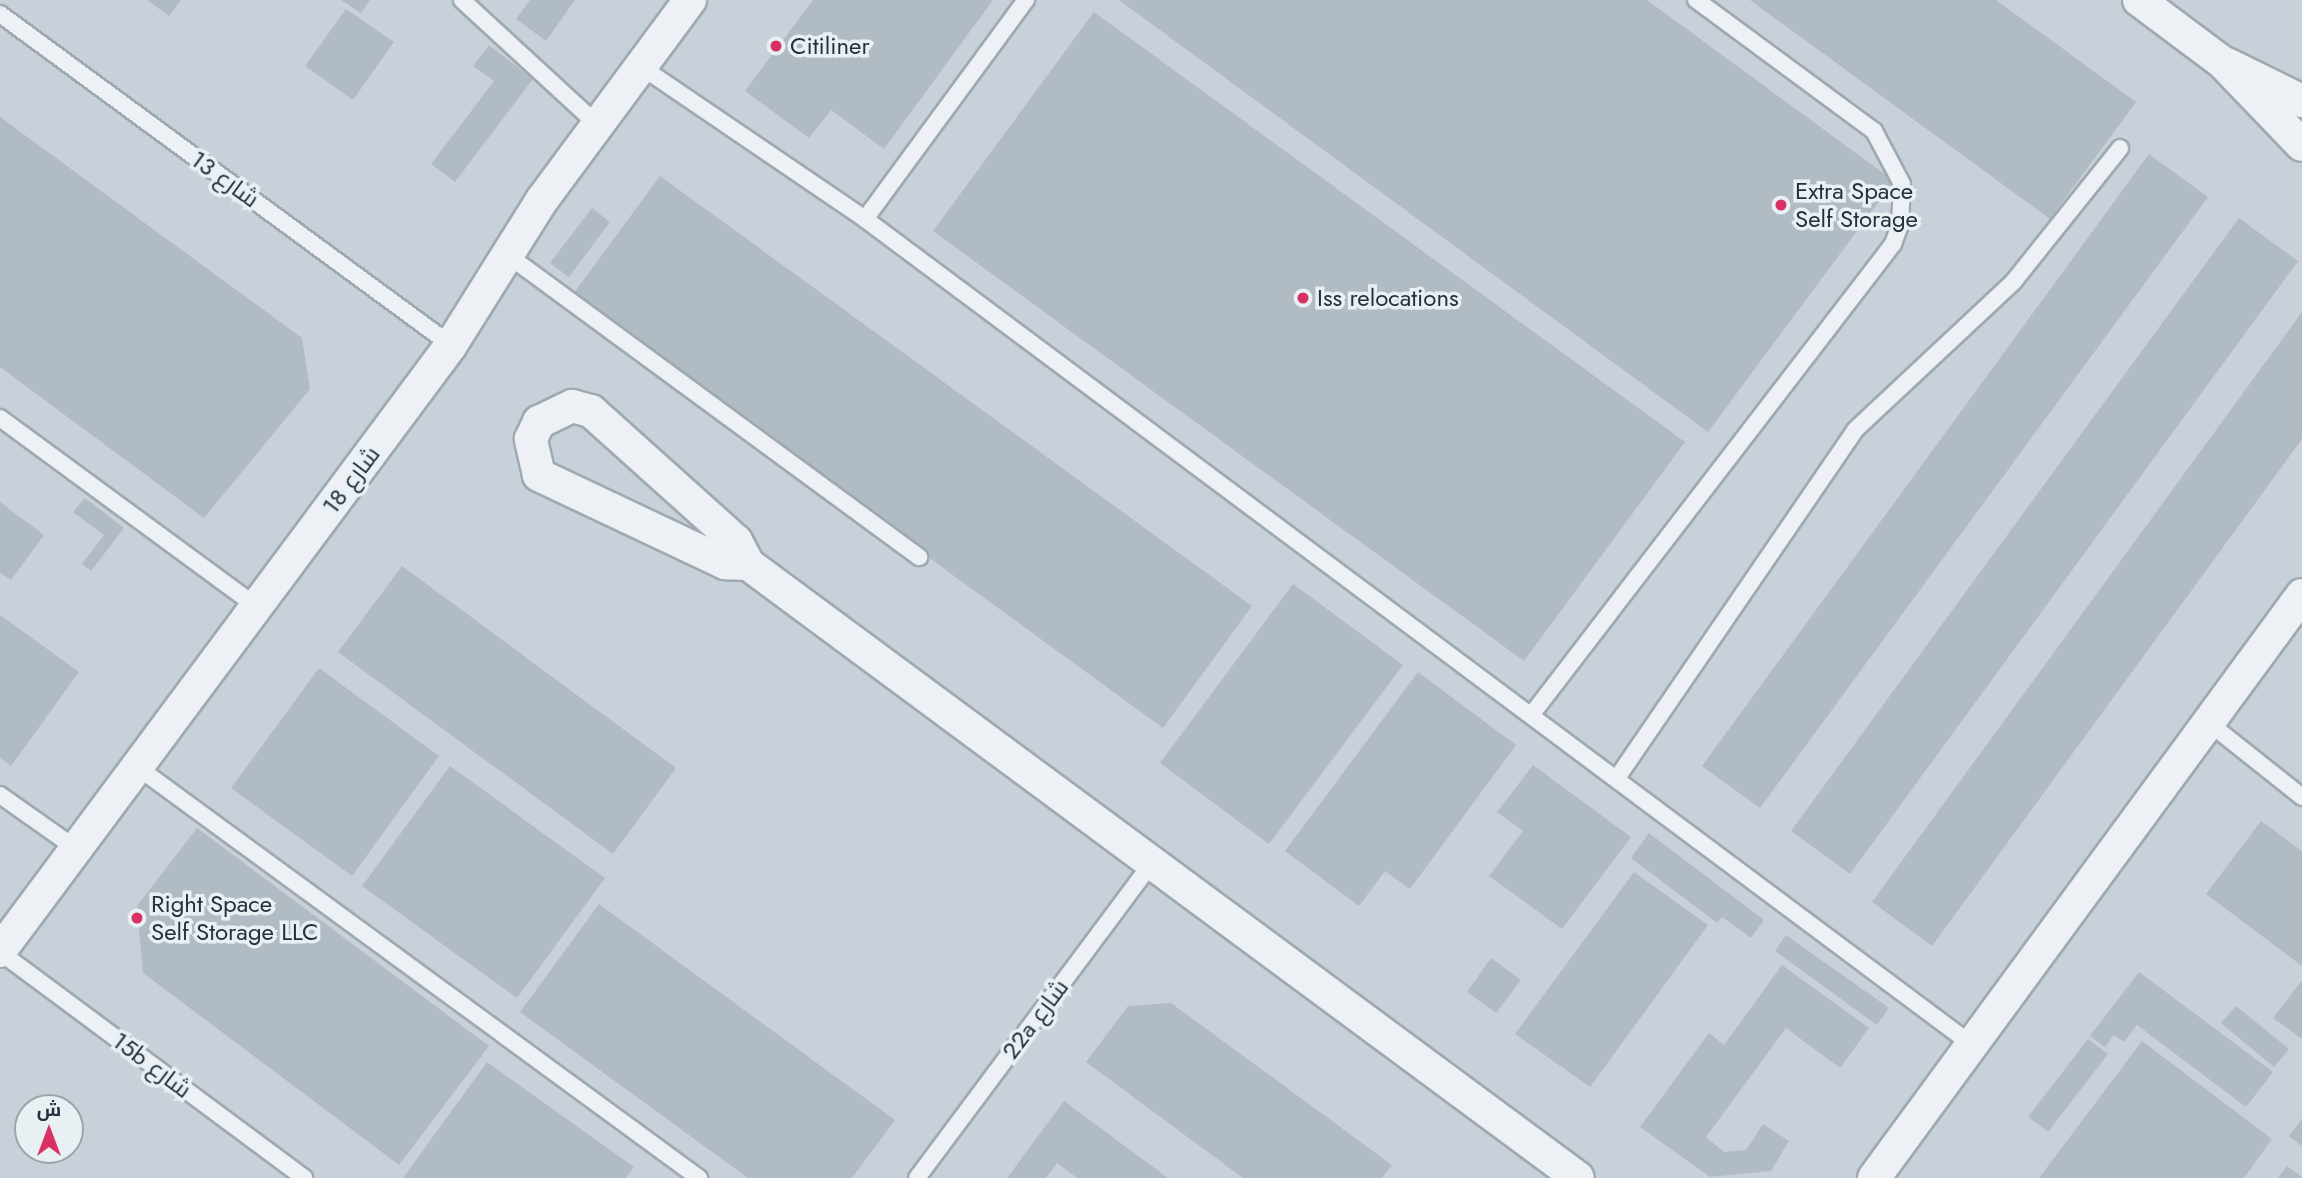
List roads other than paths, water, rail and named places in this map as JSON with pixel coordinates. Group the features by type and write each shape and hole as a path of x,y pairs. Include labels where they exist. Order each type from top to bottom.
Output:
{"street":[{"name":"شارع 18","path":"0,952 451,345 597,124 690,0"},
{"path":"2139,0 2222,62 2302,145"},
{"path":"2222,62 2302,101"},
{"path":"747,564 744,548 591,411 572,406 539,422 531,458 554,486 732,565 747,564 1153,861 1578,1178"},
{"path":"1874,1178 2302,595"}],"lane":[{"path":"462,0 597,124"},
{"path":"865,219 1026,0"},
{"path":"1532,714 1893,244 1900,225 1902,184 1874,131 1696,0"},
{"name":"شارع 13","path":"0,14 451,345"},
{"path":"640,66 865,219 1971,1044"},
{"path":"1617,778 1855,430 2014,282 2120,148"},
{"path":"509,256 919,557"},
{"path":"0,418 256,606"},
{"path":"2209,723 2302,797"},
{"path":"136,766 699,1178"},
{"path":"0,795 75,848"},
{"name":"22a شارع","path":"917,1178 1153,861"},
{"name":"15b شارع","path":"0,952 304,1178"}],"place":[{"name":"Citiliner","path":"776,46"},
{"name":"Extra Space Self Storage","path":"1781,205"},
{"name":"Iss relocations","path":"1303,298"},
{"name":"Right Space Self Storage LLC","path":"137,918"}]}
